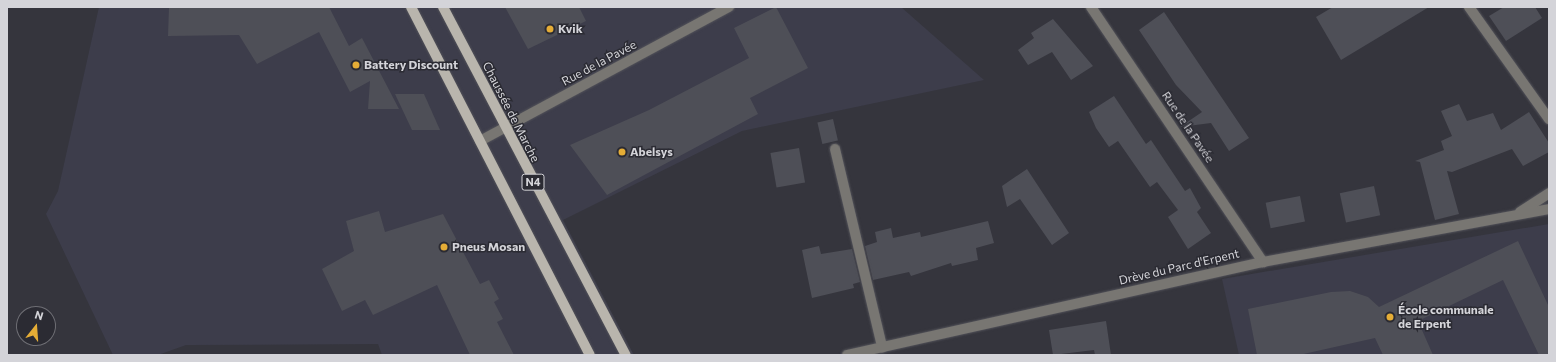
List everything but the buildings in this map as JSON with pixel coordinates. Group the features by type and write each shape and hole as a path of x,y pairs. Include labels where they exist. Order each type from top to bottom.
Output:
{"main road":[{"name":"N4","path":"411,7 590,355"},
{"name":"Chaussée de Marche","path":"443,7 505,128 626,355"}],"street":[{"name":"Rue de la Pavée","path":"480,141 729,7"},
{"name":"Rue de la Pavée","path":"1091,7 1263,262"},
{"path":"1469,7 1549,120"},
{"path":"835,148 882,347"},
{"name":"Drève du Parc d'Erpent","path":"1519,213 1549,193"},
{"name":"Drève du Parc d'Erpent","path":"847,355 1263,262 1519,213 1549,209"}],"shaded area":[{"path":"99,7 901,7 984,80 742,131 563,220 634,355 382,355 378,344 186,345 158,355 113,355 46,214 58,191"},
{"name":"École communale de Erpent","path":"1549,224 1549,355 1239,355 1222,279"}],"place":[{"name":"Kvik","path":"550,29"},
{"name":"Battery Discount","path":"356,65"},
{"name":"Abelsys","path":"622,152"},
{"name":"Pneus Mosan","path":"444,247"},
{"name":"École communale de Erpent","path":"1390,317"}]}
